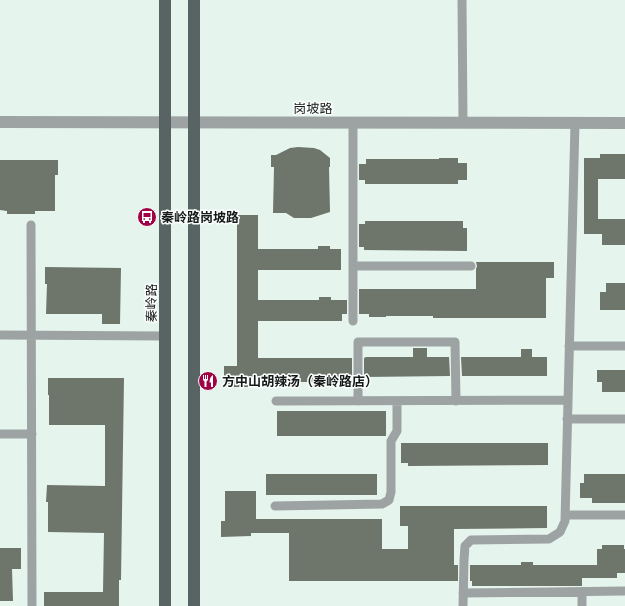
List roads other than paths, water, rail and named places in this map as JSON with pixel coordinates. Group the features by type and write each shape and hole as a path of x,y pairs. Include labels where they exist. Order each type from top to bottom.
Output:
{"main road":[{"name":"秦岭路","path":"165,0 165,606"},
{"path":"194,0 194,606"}],"street":[{"name":"岗坡路","path":"0,122 625,123"}],"lane":[{"path":"462,0 463,122"},
{"path":"353,122 353,321"},
{"path":"463,606 465,546 471,540 550,539 560,532 565,521 574,123"},
{"path":"31,225 32,606"},
{"path":"353,266 471,266"},
{"path":"0,335 165,336"},
{"path":"358,401 358,342 455,342 456,401"},
{"path":"569,346 625,346"},
{"path":"276,401 568,400"},
{"path":"275,506 382,504 389,500 391,492 390,441 397,431 397,401"},
{"path":"567,419 625,419"},
{"path":"0,434 32,434"},
{"path":"568,515 625,515"},
{"path":"464,593 625,591"},
{"path":"582,592 582,606"}],"place":[{"name":"秦岭路岗坡路","path":"147,217"},
{"name":"方中山胡辣汤（秦岭路店）","path":"208,381"}]}
